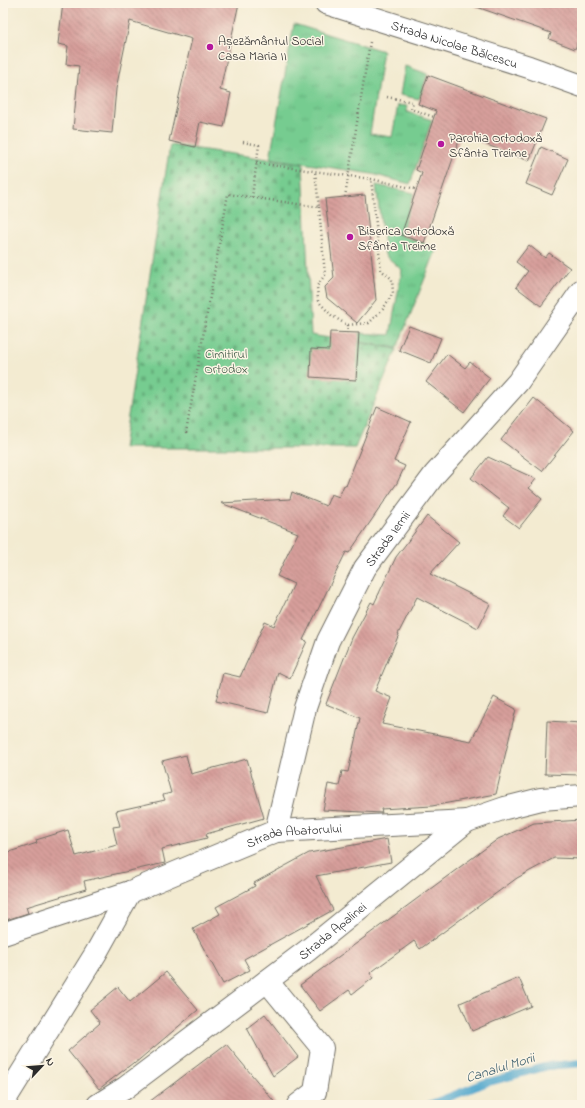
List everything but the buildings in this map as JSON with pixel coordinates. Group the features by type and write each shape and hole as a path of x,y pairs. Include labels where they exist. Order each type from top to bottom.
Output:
{"street":[{"name":"Strada Nicolae Bălcescu","path":"326,3 530,67 582,86"},
{"name":"Strada Iernii","path":"276,831 305,708 328,641 365,568 435,474 518,382 582,290"},
{"name":"Strada Apalinei","path":"98,1105 125,1088 308,950 467,821 505,808 541,799 582,796"},
{"name":"Strada Abatorului","path":"3,934 130,892 276,831 467,821"},
{"path":"3,1103 96,953 130,892"},
{"path":"267,981 322,1048 315,1092 298,1105"}],"path":[{"path":"344,197 374,18"},
{"path":"387,97 413,102 412,109 434,117"},
{"path":"243,142 259,145 252,197"},
{"path":"256,163 371,179 416,189"},
{"path":"315,171 325,275 317,286 318,301 331,315 347,325 369,323 383,309 393,293 392,279 382,270 371,179"},
{"path":"186,433 228,194 319,207"},
{"path":"347,325 348,333"}],"green space":[{"path":"294,24 383,51 370,134 392,137 398,105 407,106 407,112 432,120 410,184 372,174 270,158"},
{"path":"405,66 428,74 419,99 400,95"},
{"name":"Cimitirul Ortodox","path":"170,145 303,164 311,335 397,349 355,448 123,448"},
{"path":"376,185 414,193 400,235 437,248 397,348 359,342 360,333 390,335 402,270 385,255"}],"waterway":[{"name":"Canalul Morii","path":"429,1105 485,1083 548,1066 582,1063"}],"place":[{"name":"Așezământul Social Casa Maria II","path":"210,47"},
{"name":"Parohia Ortodoxă Sfânta Treime","path":"441,144"},
{"name":"Biserica Ortodoxă Sfânta Treime","path":"350,237"}]}
